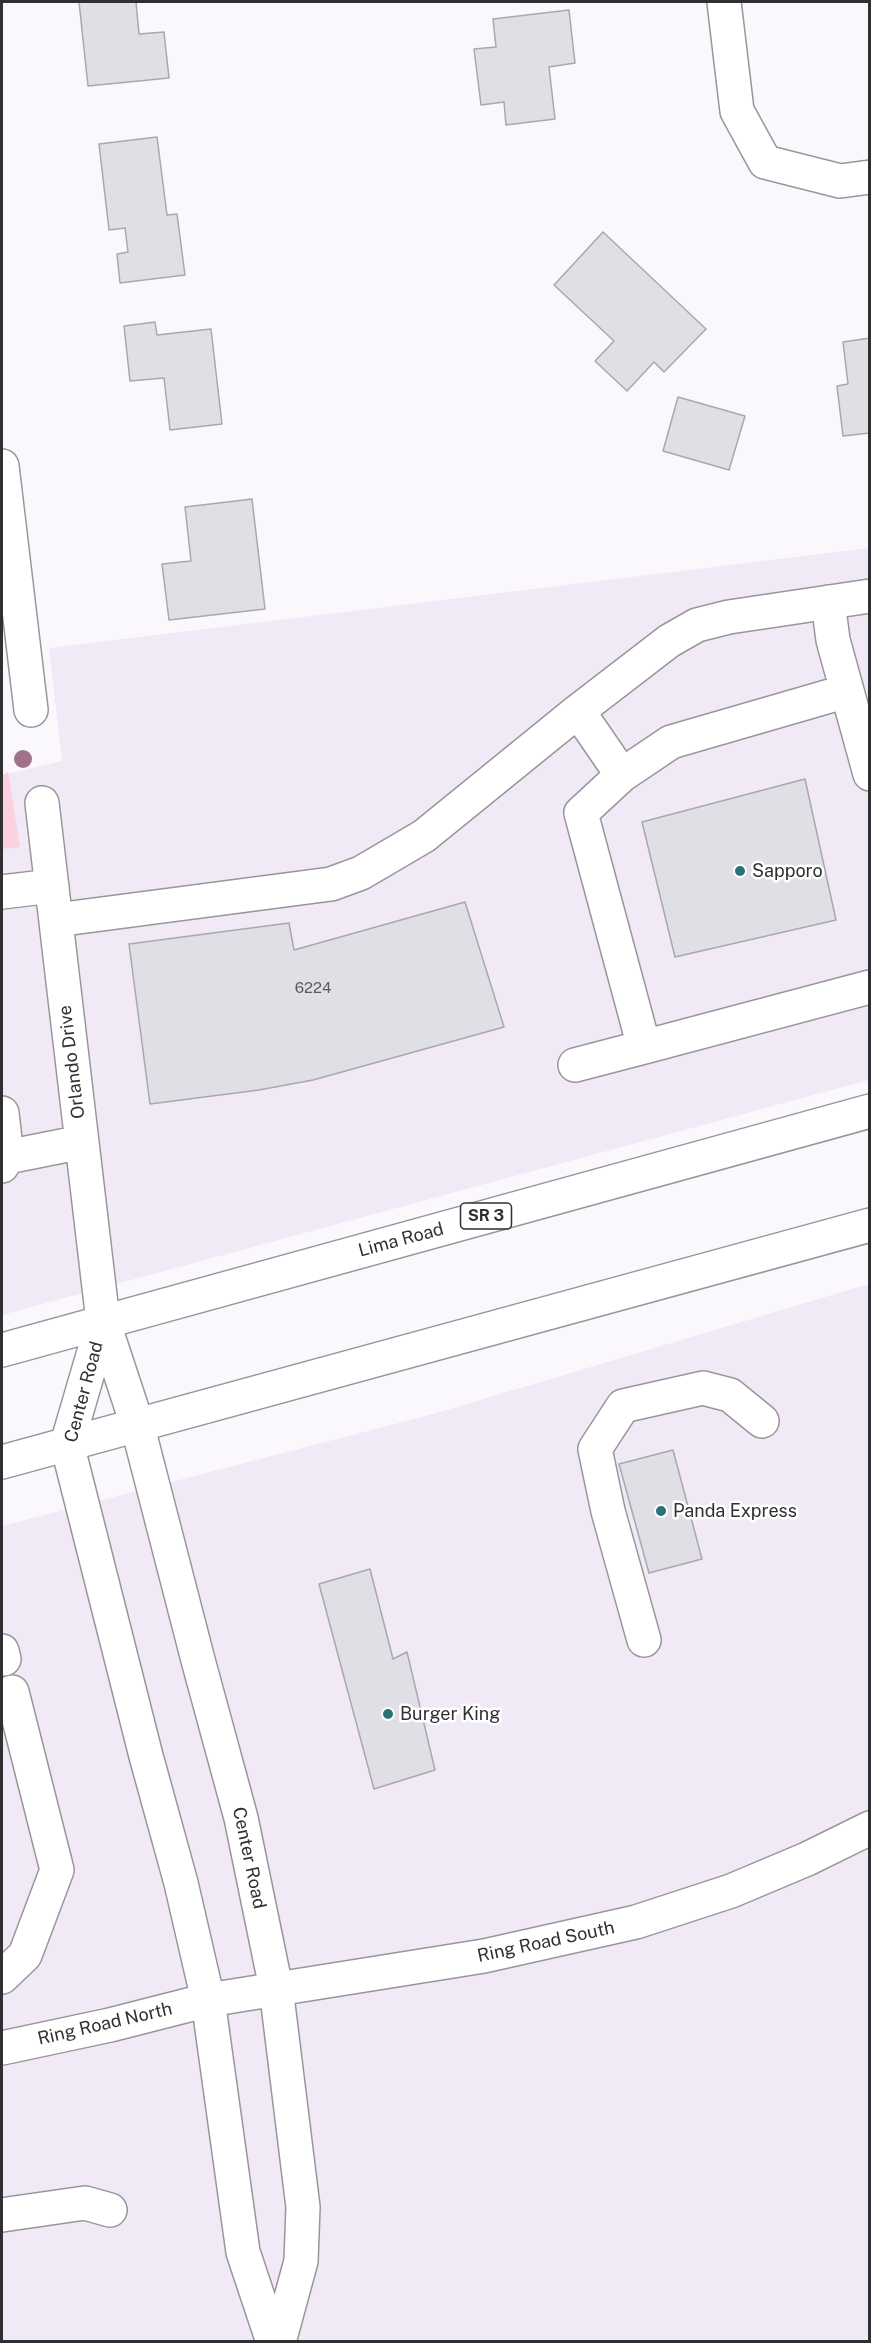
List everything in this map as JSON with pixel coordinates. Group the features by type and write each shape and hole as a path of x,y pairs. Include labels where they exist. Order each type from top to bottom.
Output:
{"main road":[{"path":"724,2 737,111 765,162 840,181 870,177"},
{"path":"2,466 31,710"},
{"path":"56,920 331,885 361,873 424,836 578,711 669,641 697,626 729,617 870,596"},
{"path":"828,602 833,639 870,774"},
{"path":"644,1047 581,813 622,775 670,742 847,691"},
{"path":"578,711 622,775"},
{"name":"Orlando Drive","path":"42,803 103,1321"},
{"path":"2,892 52,886"},
{"path":"575,1065 870,987"},
{"name":"Lima Road","path":"2,1350 870,1111"},
{"path":"2,1113 4,1162 82,1142"},
{"path":"2,1462 870,1225"},
{"name":"Center Road","path":"103,1321 137,1424 241,1818 276,1988 303,2206 301,2261 279,2342"},
{"name":"Center Road","path":"103,1321 67,1444 146,1756 181,1883 207,2000 243,2252 273,2342"},
{"path":"644,1640 608,1511 595,1449 623,1406 703,1388 730,1395 762,1421"},
{"path":"2,1977 25,1955 57,1870 12,1692"},
{"name":"Ring Road South","path":"207,2000 484,1956 636,1922 731,1891 807,1859 870,1828"},
{"name":"Ring Road North","path":"2,2048 110,2025 207,2000"},
{"path":"2,2215 85,2203 110,2210"}],"shaded area":[{"path":"869,548 869,1080 2,1315 2,775 62,761 49,648"},
{"path":"8,772 20,847 2,849 2,775"},
{"path":"869,1284 869,2341 2,2342 2,1526 433,1414"}],"building":[{"path":"79,2 136,2 139,34 164,32 169,78 88,86"},
{"path":"569,10 575,63 549,67 555,119 506,125 504,102 481,105 474,49 496,47 493,19"},
{"path":"157,137 167,215 177,214 185,275 120,283 117,254 128,252 125,228 109,230 99,144"},
{"path":"603,232 706,329 664,372 654,362 627,391 595,361 614,341 554,285"},
{"path":"155,322 157,335 211,329 222,424 170,430 164,378 130,381 124,326"},
{"path":"870,338 870,433 843,436 837,386 848,384 843,342"},
{"path":"678,397 745,416 729,470 663,451"},
{"path":"252,499 265,609 169,620 162,564 191,561 185,507"},
{"name":"Sapporo","path":"805,779 836,920 675,957 642,822"},
{"path":"465,902 504,1027 313,1080 259,1090 150,1104 129,944 289,923 294,950"},
{"name":"Panda Express","path":"673,1450 702,1559 649,1573 619,1464"},
{"name":"Burger King","path":"370,1569 393,1659 407,1652 435,1770 374,1789 319,1584"}],"place":[{"name":"Sapporo","path":"740,871"},
{"name":"Panda Express","path":"661,1511"},
{"name":"Burger King","path":"388,1714"}]}
